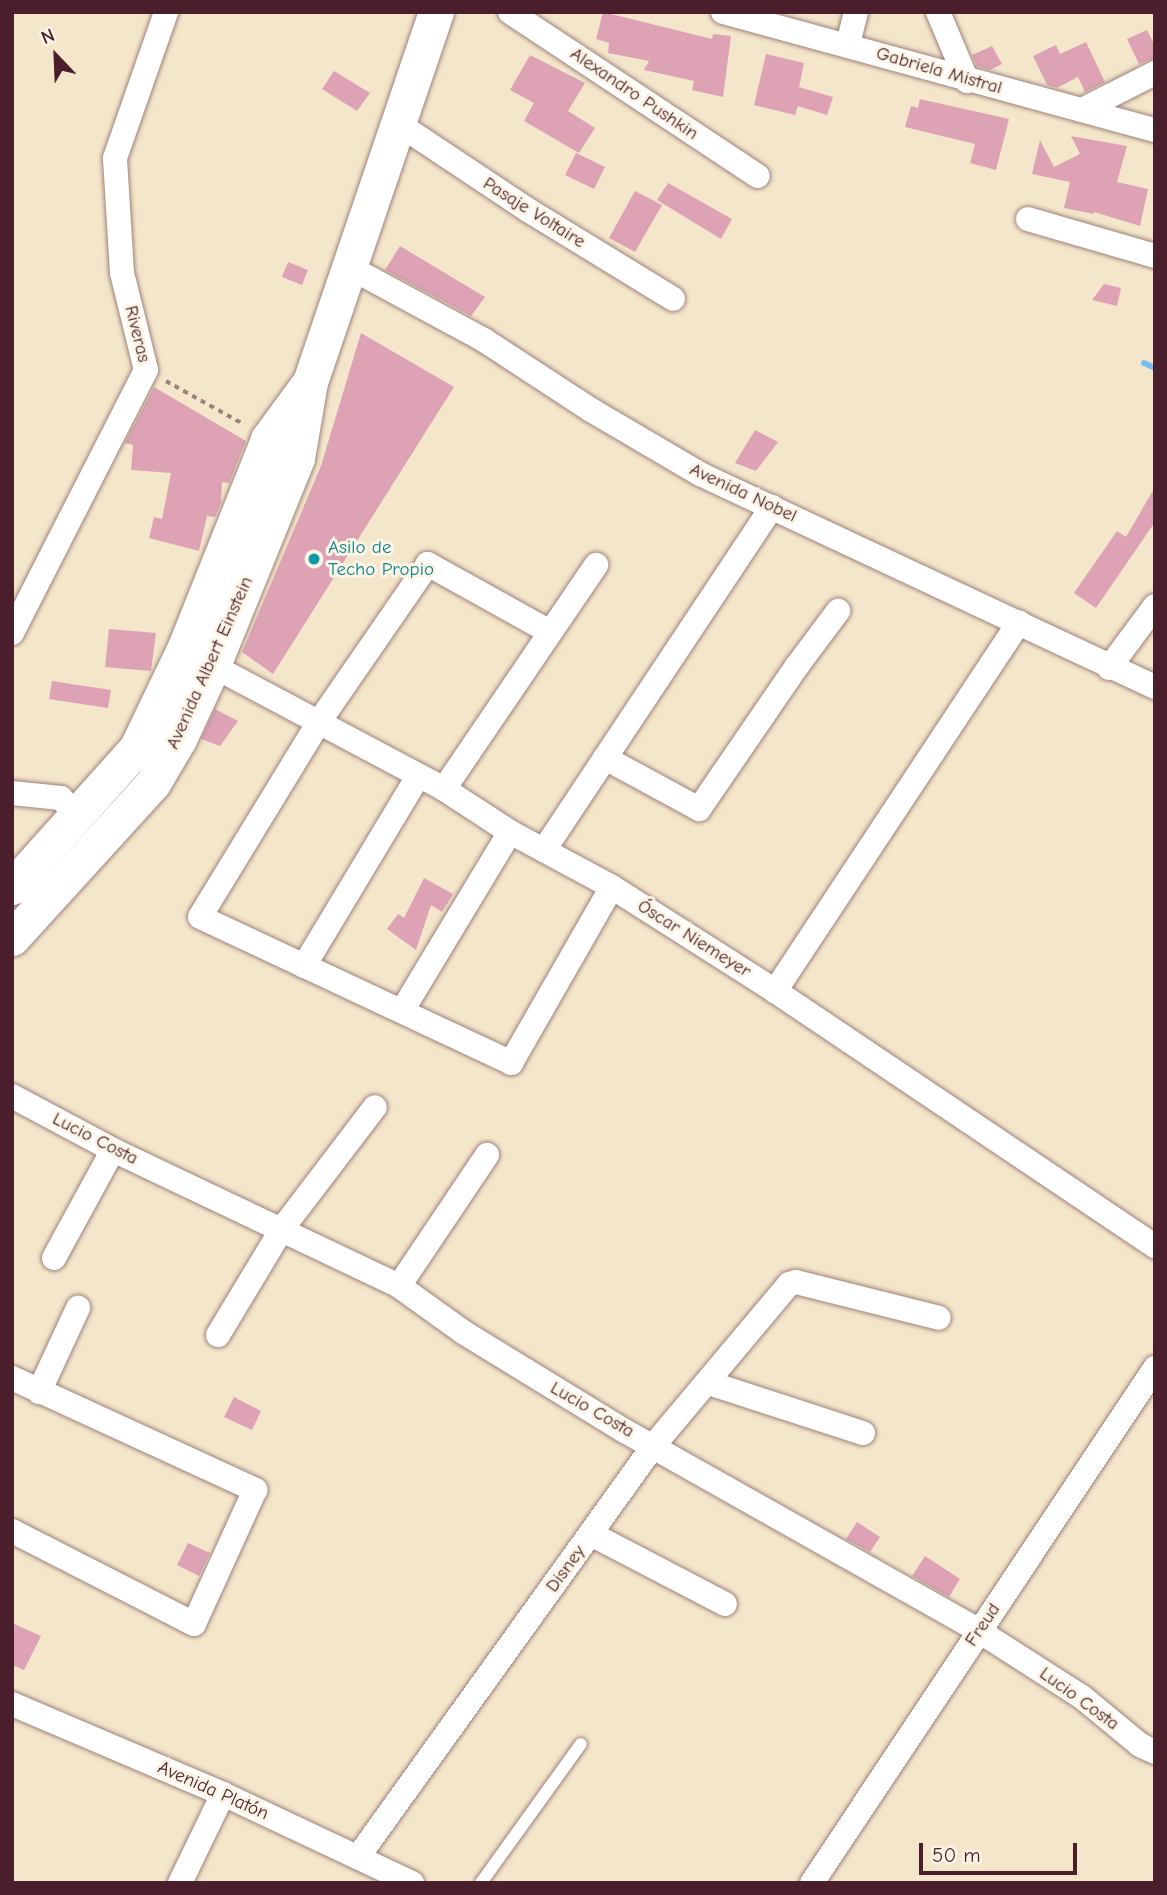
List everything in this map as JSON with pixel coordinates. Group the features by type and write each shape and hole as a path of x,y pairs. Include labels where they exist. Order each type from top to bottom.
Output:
{"street":[{"name":"Riveras","path":"12,633 146,370 122,273 115,158 166,12"},
{"name":"Avenida Albert Einstein","path":"12,938 153,783 179,739 213,666 297,458 310,382 436,12"},
{"name":"Alexandro Pushkin","path":"510,12 758,176"},
{"name":"Gabriela Mistral","path":"723,12 848,44 967,81 1155,130"},
{"path":"848,44 856,12"},
{"path":"945,15 967,81"},
{"path":"1082,110 1155,73"},
{"name":"Pasaje Voltaire","path":"397,123 528,210 673,299"},
{"path":"1028,219 1155,256"},
{"name":"Avenida Nobel","path":"349,267 484,340 591,410 700,474 1109,668 1155,687"},
{"name":"Avenida Albert Einstein","path":"12,887 136,749 156,711 268,439 310,382"},
{"path":"544,850 772,507"},
{"path":"550,632 428,564 319,722 200,917 511,1062 612,887"},
{"path":"444,789 596,565"},
{"path":"1109,668 1155,606"},
{"path":"605,758 699,809 838,611"},
{"path":"775,991 1019,623"},
{"name":"Óscar Niemeyer","path":"213,666 444,789 510,832 612,887 775,991 1155,1246"},
{"path":"304,966 418,776"},
{"path":"12,793 61,799 77,816"},
{"path":"402,1011 510,832"},
{"name":"Lucio Costa","path":"12,1096 113,1150 399,1286 463,1332 623,1430 654,1445 979,1631 1082,1697 1140,1745 1155,1752"},
{"path":"218,1335 282,1229 375,1107"},
{"path":"54,1258 113,1150"},
{"path":"399,1286 488,1154"},
{"name":"Disney","path":"358,1857 654,1445 709,1382 783,1289 796,1282 939,1318"},
{"path":"39,1392 78,1308"},
{"name":"Freud","path":"812,1883 1155,1368"},
{"path":"12,1378 255,1490 194,1624 12,1531"},
{"path":"709,1382 863,1433"},
{"path":"591,1534 725,1604"},
{"name":"Avenida Platón","path":"12,1703 223,1794 412,1883"},
{"path":"180,1883 223,1794"}],"lane":[{"path":"481,1883 581,1744"}],"path":[{"path":"146,370 268,439"}],"building":[{"path":"603,12 712,39 713,34 731,36 723,97 692,90 694,81 644,70 649,61 608,53 609,43 596,39"},
{"path":"1147,30 1155,46 1155,58 1139,64 1127,39"},
{"path":"1086,42 1105,82 1085,92 1078,77 1057,88 1047,85 1033,56 1056,45 1060,54"},
{"path":"992,46 1002,64 990,70 977,66 972,55"},
{"path":"766,54 804,63 799,87 833,97 827,115 798,106 795,115 754,105"},
{"path":"530,55 585,83 568,111 595,128 579,153 524,121 534,103 510,90"},
{"path":"334,71 370,93 357,111 322,89"},
{"path":"920,99 1009,119 996,170 970,163 975,144 905,127 911,106 918,108"},
{"path":"1071,136 1127,146 1117,182 1148,189 1140,226 1094,212 1064,208 1070,182 1032,174 1040,140 1054,167 1080,154"},
{"path":"576,153 605,167 594,189 565,175"},
{"path":"668,183 732,219 721,239 657,200"},
{"path":"635,191 662,205 635,252 609,238"},
{"path":"400,246 485,297 471,316 385,270"},
{"path":"288,262 308,270 302,285 282,277"},
{"path":"1104,284 1121,288 1117,306 1092,300"},
{"name":"Asilo de Techo Propio","path":"361,333 454,387 273,674 242,652 321,466"},
{"path":"154,387 246,441 229,483 222,482 221,503 215,517 207,516 199,551 149,538 154,517 162,519 171,473 131,470 133,445 125,443"},
{"path":"755,430 778,442 756,471 735,463"},
{"path":"1155,487 1155,522 1096,608 1074,593 1117,531 1126,537"},
{"path":"109,629 156,633 151,671 105,667"},
{"path":"52,681 111,690 108,708 49,699"},
{"path":"215,709 238,721 220,746 201,739"},
{"path":"424,878 453,894 442,912 431,905 416,950 387,929 398,914 404,918"},
{"path":"234,1397 261,1411 252,1430 224,1417"},
{"path":"857,1522 880,1537 870,1552 846,1539"},
{"path":"188,1543 210,1553 199,1576 177,1565"},
{"path":"925,1556 960,1579 949,1597 912,1576"},
{"path":"12,1623 41,1636 24,1670 12,1665"}],"waterway":[{"path":"1144,363 1155,368"}],"place":[{"name":"Asilo de Techo Propio","path":"314,559"}]}
